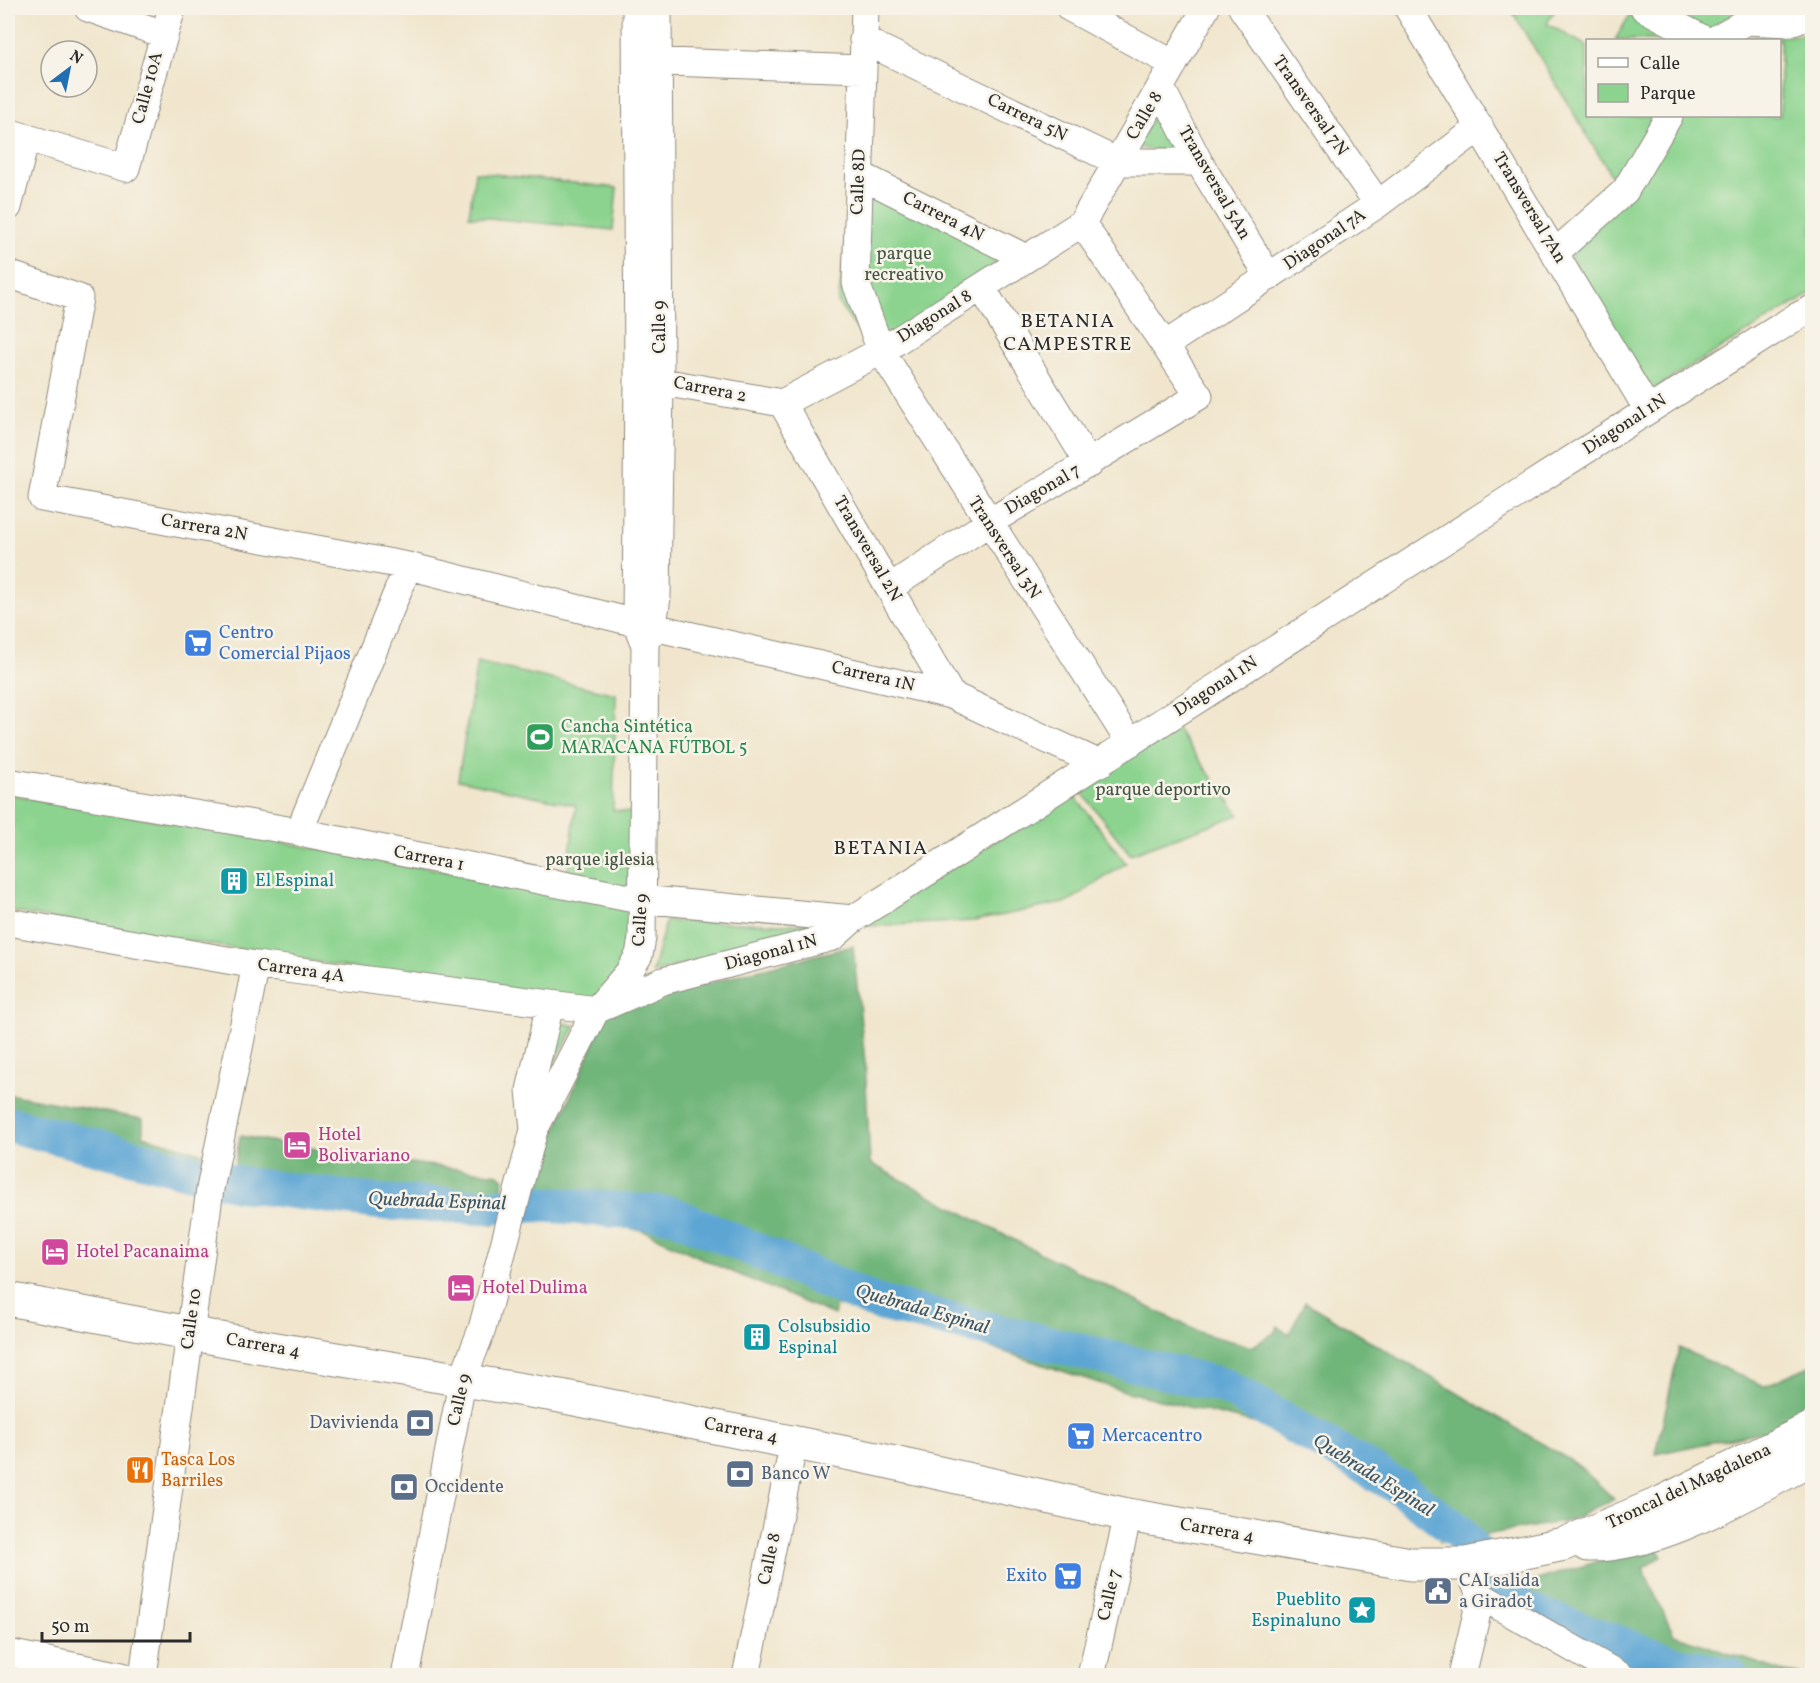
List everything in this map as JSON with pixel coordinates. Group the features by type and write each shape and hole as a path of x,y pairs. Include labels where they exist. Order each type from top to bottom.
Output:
{"main road":[{"name":"Carrera 4","path":"8,1299 258,1346 463,1378 794,1442 1128,1515 1368,1558 1411,1564 1470,1563"},
{"name":"Troncal del Magdalena","path":"1470,1563 1563,1544 1663,1502 1812,1428"},
{"name":"Troncal del Magdalena","path":"1563,1544 1610,1545 1658,1534 1812,1459"}],"street":[{"path":"88,8 163,34"},
{"name":"Calle 10A","path":"17,135 126,168 172,8"},
{"name":"Calle 9","path":"636,8 649,61"},
{"name":"Calle 9","path":"405,1676 463,1378 482,1329 509,1218 534,1130 596,1010 629,972 639,955 644,899 649,379 649,61 658,8"},
{"name":"Calle 8D","path":"865,8 856,283 881,351"},
{"path":"1070,8 1174,64"},
{"name":"Calle 8","path":"1082,223 1206,8"},
{"name":"Transversal 7N","path":"1242,8 1378,204"},
{"name":"Transversal 7An","path":"1408,8 1556,252 1648,410"},
{"path":"1644,8 1703,39"},
{"path":"1716,39 1747,21 1787,23 1812,15"},
{"name":"Carrera 5N","path":"864,40 1118,162 1199,162"},
{"path":"649,61 862,69"},
{"name":"Transversal 5An","path":"1161,88 1199,162 1269,277"},
{"path":"1556,252 1625,191 1667,117"},
{"name":"Diagonal 7A","path":"1165,345 1378,204 1480,127"},
{"path":"8,207 17,135"},
{"name":"Carrera 4N","path":"860,175 1026,258"},
{"path":"1082,223 1165,345"},
{"name":"Diagonal 8","path":"782,403 881,351 1082,223"},
{"name":"Carrera 2N","path":"8,274 79,298 42,498 408,566 645,631"},
{"path":"982,288 1089,464"},
{"name":"Diagonal 1N","path":"596,1010 663,981 833,937 853,919 1100,764 1648,410 1812,309"},
{"name":"Diagonal 7","path":"889,588 988,523 1199,396 1165,345"},
{"name":"Transversal 3N","path":"881,351 988,523 1130,743"},
{"name":"Carrera 2","path":"649,379 782,403"},
{"name":"Transversal 2N","path":"782,403 951,695"},
{"path":"299,832 408,566"},
{"name":"Carrera 1N","path":"645,631 951,695 1100,764"},
{"name":"Carrera 1","path":"8,782 299,832 566,886 644,899 853,919"},
{"name":"Carrera 4A","path":"8,922 256,965 596,1010"},
{"name":"Calle 10","path":"143,1676 210,1189 256,965"},
{"name":"Calle 9","path":"534,1130 530,1090 550,1005"},
{"name":"Calle 8","path":"746,1676 794,1442"},
{"name":"Calle 7","path":"1092,1675 1128,1515"},
{"path":"1462,1676 1481,1596 1470,1563"},
{"path":"1481,1596 1621,1676"},
{"path":"8,1653 122,1676"}],"green space":[{"path":"1510,8 1556,8 1547,24 1586,45 1586,117 1656,117 1617,185"},
{"path":"1665,8 1783,8 1795,14 1707,31"},
{"path":"1631,13 1688,39 1616,39"},
{"path":"1812,35 1812,293 1649,392 1570,256 1678,117 1781,117 1781,39 1735,39 1738,37"},
{"path":"1162,103 1190,155 1134,147"},
{"path":"475,172 617,188 613,230 469,216"},
{"name":"parque recreativo","path":"853,182 1026,258 875,354 838,303"},
{"name":"Cancha Sintética MARACANA FÚTBOL 5","path":"477,662 616,694 613,810 633,813 629,898 566,886 576,805 458,780"},
{"name":"parque deportivo","path":"1174,725 1239,815 1130,854 1080,790"},
{"path":"8,794 638,905 631,954 595,1002 436,982 8,911"},
{"path":"1073,794 1126,863 1068,902 974,921 854,927"},
{"path":"666,921 828,925 652,973"},
{"path":"853,946 865,1062 870,1163 1004,1235 1201,1333 1252,1347 1274,1333 1278,1326 1289,1334 1305,1302 1578,1465 1614,1499 1569,1521 1440,1542 1441,1524 1346,1463 1286,1431 1120,1390 950,1334 836,1305 834,1315 716,1265 642,1230 523,1214 550,1143 607,1013 745,973"},
{"path":"551,1020 576,1026 542,1082"},
{"path":"8,1094 143,1119 143,1136 206,1154 201,1182 61,1146 8,1135"},
{"path":"240,1136 369,1158 499,1174 504,1179 494,1225 387,1218 340,1204 231,1187"},
{"path":"1679,1348 1764,1386 1812,1365 1812,1407 1764,1431 1656,1454"},
{"path":"1653,1544 1662,1556 1643,1568 1674,1635 1781,1671 1803,1675 1648,1675 1614,1642 1618,1635 1538,1604 1518,1586"}],"waterway":[{"name":"Quebrada Espinal","path":"8,1124 238,1184 378,1202 487,1207 539,1204 672,1214 875,1302 1225,1386 1399,1487 1459,1532 1522,1609 1673,1663 1730,1676"}],"place":[{"name":"Centro Comercial Pijaos","path":"198,643"},
{"name":"Cancha Sintética MARACANA FÚTBOL 5","path":"540,737"},
{"name":"El Espinal","path":"234,881"},
{"name":"Hotel Bolivariano","path":"297,1145"},
{"name":"Hotel Pacanaima","path":"55,1252"},
{"name":"Hotel Dulima","path":"461,1288"},
{"name":"Colsubsidio Espinal","path":"757,1337"},
{"name":"Davivienda","path":"420,1423"},
{"name":"Mercacentro","path":"1081,1436"},
{"name":"Tasca Los Barriles","path":"140,1470"},
{"name":"Banco W","path":"740,1474"},
{"name":"Occidente","path":"404,1487"},
{"name":"Exito","path":"1068,1576"},
{"name":"CAI salida a Giradot","path":"1438,1591"},
{"name":"Pueblito Espinaluno","path":"1362,1610"}],"district":[{"name":"BETANIA CAMPESTRE","path":"1068,334"},
{"name":"BETANIA","path":"881,849"}],"park label":[{"name":"parque iglesia","path":"600,860"}]}
